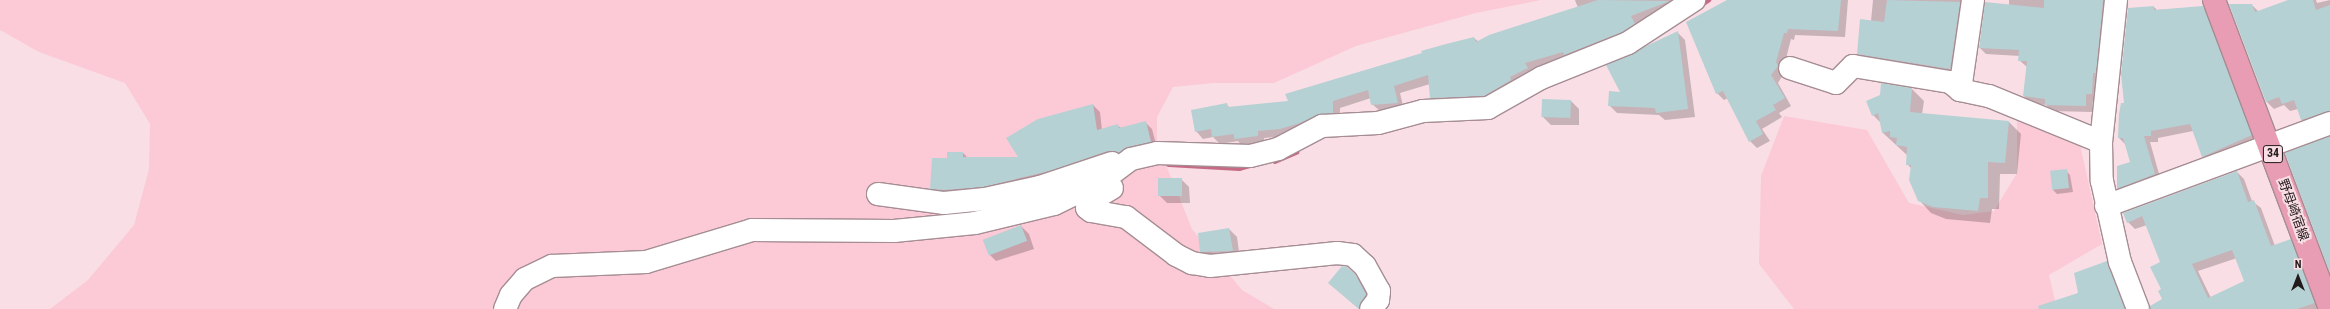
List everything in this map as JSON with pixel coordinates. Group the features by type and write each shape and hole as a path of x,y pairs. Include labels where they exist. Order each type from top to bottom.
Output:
{"main road":[{"name":"野母崎宿線","path":"2214,0 2330,308"}],"street":[{"path":"878,194 944,203 985,199 1040,187 1115,162 1157,153 1250,156 1278,149 1322,126 1378,123 1423,111 1488,108 1541,78 1628,43 1694,0"},
{"path":"1960,90 1973,0"},
{"path":"2116,0 2101,142 2106,206 2120,262 2138,309"},
{"path":"1790,68 1836,83 1853,66 1950,82 1960,90 1989,96 2101,142"},
{"path":"2106,206 2330,122"},
{"path":"1157,153 1141,170 1089,202 1087,208 1091,212 1126,217 1176,255 1198,264 1210,266 1337,253 1353,255 1365,266 1379,290 1378,300 1371,309"},
{"path":"505,309 511,295 525,279 552,266 646,262 752,230 894,231 976,223 1054,204 1103,180 1130,160"}],"shaded area":[{"path":"0,0 1541,0 1476,13 1356,46 1274,83 1213,83 1173,87 1157,117 1157,143 1192,229 1242,290 1274,309 50,309 88,280 134,225 149,169 150,124 125,83 39,52 0,30"},
{"path":"1784,116 1867,130 1909,203 1963,215 1994,211 2017,173 2017,116 2079,140 2102,244 2049,275 2057,309 1794,309 1759,264 1761,176"}],"building":[{"path":"1598,0 1670,1 1631,16 1635,24 1622,32 1564,55 1563,52 1525,63 1528,68 1510,77 1511,80 1484,96 1430,98 1428,75 1394,86 1398,103 1371,105 1368,90 1333,101 1333,113 1317,115 1300,123 1280,129 1258,131 1258,136 1234,139 1234,134 1212,137 1211,129 1195,132 1191,110 1227,103 1228,107 1288,101 1285,94 1422,53 1421,51 1446,44 1474,37 1476,42 1489,35"},
{"path":"1727,0 1841,0 1838,31 1788,29 1787,33 1784,33 1776,62 1778,66 1771,75 1785,98 1773,105 1776,110 1756,121 1763,134 1749,142 1723,91 1716,94 1686,22"},
{"path":"1887,0 1960,2 1950,69 1857,54 1860,19 1884,22"},
{"path":"2044,0 2103,0 2096,73 2093,73 2092,94 2086,94 2086,106 2045,105 2045,99 2023,96 2027,61 2018,61 2019,50 1979,48 1985,2 2044,8"},
{"path":"2288,0 2313,0 2316,10 2330,5 2330,111 2301,120 2294,100 2282,104 2279,97 2266,102 2229,4 2252,4 2255,12"},
{"path":"2154,6 2154,10 2203,6 2252,135 2202,157 2190,124 2151,131 2151,136 2144,136 2155,174 2117,189 2117,166 2130,162 2123,138 2118,138 2119,114 2121,103 2124,103 2121,74 2128,8"},
{"path":"1678,31 1688,109 1656,113 1655,108 1608,106 1609,91 1620,92 1606,65"},
{"path":"1881,83 1912,88 1910,112 2009,121 2005,163 1988,162 1988,198 1980,198 1978,211 1933,207 1918,201 1909,180 1911,165 1906,165 1907,147 1896,145 1897,138 1890,137 1890,131 1882,133 1878,113 1872,116 1866,101 1880,95"},
{"path":"1542,99 1571,100 1570,118 1541,117"},
{"path":"1093,104 1097,130 1118,124 1119,128 1146,121 1151,142 1128,147 1119,153 1108,151 1050,171 983,187 944,190 930,189 932,158 947,158 947,152 963,152 963,157 1018,157 1006,138 1038,119"},
{"path":"2330,136 2330,273 2285,153"},
{"path":"2067,169 2069,188 2052,190 2050,171"},
{"path":"2237,171 2248,202 2254,200 2271,246 2291,239 2315,303 2297,309 2150,309 2150,306 2162,299 2158,291 2161,289 2150,267 2160,262 2142,216 2127,223 2123,213","holes":["2232,250 2244,281 2208,298 2192,264"]},
{"path":"1158,178 1182,178 1182,196 1158,196"},
{"path":"1021,225 1027,241 989,256 983,240"},
{"path":"1229,228 1233,251 1200,252 1198,233"},
{"path":"2107,261 2125,309 2039,309 2038,306 2078,293 2074,273"},
{"path":"1342,266 1347,267 1355,274 1366,294 1359,309 1328,283"}],"waterway":[{"path":"1699,6 1708,0"},
{"path":"1275,161 1296,152"},
{"path":"1169,164 1239,168 1250,165"}]}
